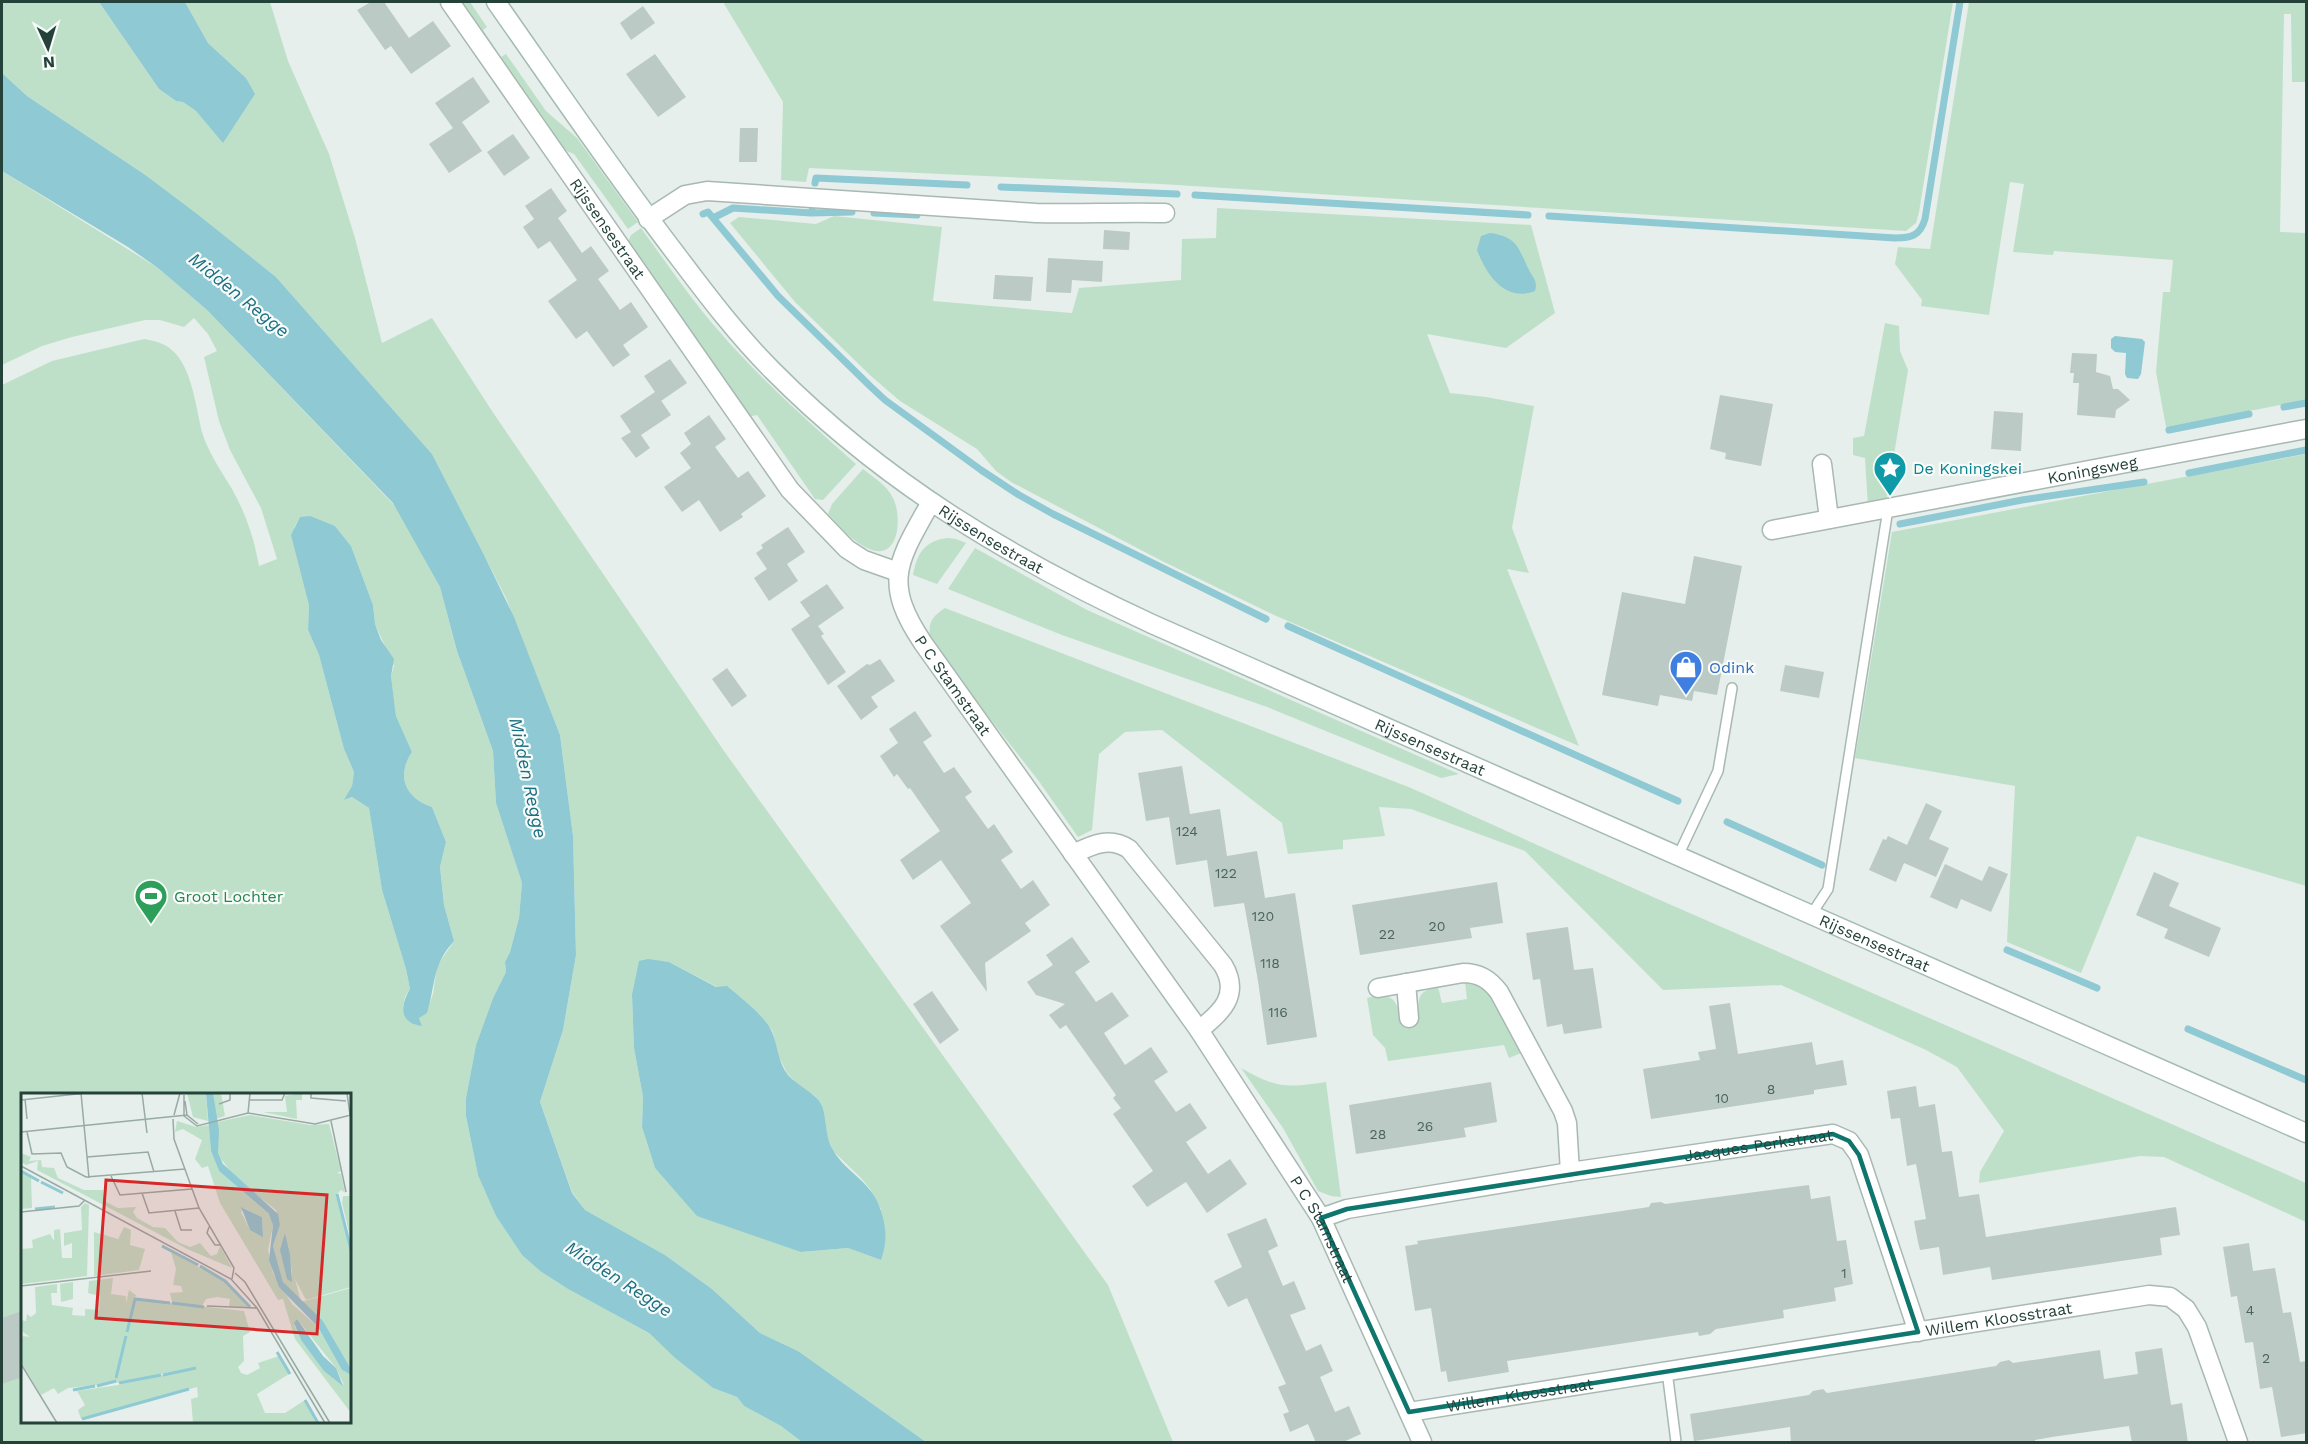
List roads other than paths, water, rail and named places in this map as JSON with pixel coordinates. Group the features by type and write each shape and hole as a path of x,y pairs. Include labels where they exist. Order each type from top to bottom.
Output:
{"street":[{"name":"Rijssensestraat","path":"450,2 790,490 847,549 864,560 898,572"},
{"name":"Rijssensestraat","path":"496,2 648,219 723,316 774,372 868,456 932,502 1011,553 1116,607 2307,1133"},
{"path":"648,219 686,195 707,191 1036,213 1165,213"},
{"name":"Koningsweg","path":"1772,530 2307,429"},
{"path":"1822,464 1829,519"},
{"name":"P C Stamstraat","path":"932,502 904,551 898,572 901,600 913,629 1199,1030 1321,1218 1422,1443"},
{"path":"1073,854 1104,842 1117,843 1129,849 1223,965 1230,984 1228,1000 1221,1012 1199,1030"},
{"path":"1378,987 1469,973 1483,976 1494,986 1563,1111 1567,1123 1570,1172"},
{"path":"1406,983 1409,1018"},
{"name":"Jacques Perkstraat","path":"1321,1218 1347,1209 1570,1172 1833,1134 1842,1137 1855,1148 1859,1155 1918,1332"},
{"name":"Willem Kloosstraat","path":"1409,1412 2149,1295 2170,1297 2186,1309 2197,1328 2238,1443"}],"lane":[{"path":"1811,915 1828,889 1888,509"},
{"path":"1678,856 1718,771 1732,688"},
{"path":"1667,1371 1677,1443"}],"water":[{"path":"99,2 185,2 208,43 246,78 255,94 223,143 196,111 159,89"},
{"name":"Midden Regge","path":"2,73 27,96 144,174 276,277 432,454 484,555 514,617 560,735 573,836 576,955 563,1030 540,1102 572,1193 585,1210 665,1255 712,1289 760,1333 798,1351 926,1442 802,1442 781,1426 744,1406 737,1397 713,1388 675,1358 649,1333 568,1289 540,1271 522,1255 496,1216 478,1175 466,1116 466,1098 476,1045 493,998 506,972 505,962 519,918 522,883 496,803 493,751 457,651 440,587 393,503 207,310 158,268 128,247 2,171"},
{"path":"1490,233 1506,237 1516,245 1535,280 1535,291 1524,294 1515,293 1506,290 1491,277 1477,250 1481,236"},
{"path":"2115,336 2142,339 2145,342 2141,374 2138,379 2127,378 2125,374 2126,353 2115,352 2111,348 2111,339"},
{"path":"310,516 335,526 351,546 373,605 375,624 381,640 394,659 391,676 396,716 412,752 405,769 406,785 415,798 432,807 446,842 440,867 444,905 454,941 438,966 427,1013 419,1018 422,1026 409,1021 404,1013 404,1002 410,989 382,890 369,808 352,797 344,800 352,786 354,772 344,749 319,655 308,630 309,605 291,535 300,517"},
{"path":"648,959 669,962 716,987 727,986 769,1026 780,1060 788,1075 820,1102 833,1150 838,1158 866,1185 877,1201 885,1230 881,1260 848,1248 801,1252 697,1216 655,1168 642,1127 643,1097 634,1048 632,995 639,961"}],"waterway":[{"path":"1549,216 1895,238 1914,235 1925,219 1960,2"},
{"path":"815,183 816,178 967,185"},
{"path":"1001,187 1177,194"},
{"path":"1195,195 1528,215"},
{"path":"713,218 733,208 811,213 812,210"},
{"path":"703,214 708,212 778,296 885,400 981,470 1053,514 1266,619"},
{"path":"811,213 852,212"},
{"path":"874,213 917,215"},
{"path":"2284,407 2306,403"},
{"path":"2169,430 2249,414"},
{"path":"2189,473 2306,450"},
{"path":"1900,524 2022,500 2144,482"},
{"path":"1288,626 1678,801"},
{"path":"1727,822 1822,865"},
{"path":"2007,950 2097,988"},
{"path":"2188,1029 2306,1080"}],"place":[{"name":"De Koningskei","path":"1890,497"},
{"name":"Odink","path":"1686,696"},
{"name":"Groot Lochter","path":"151,925"}]}
